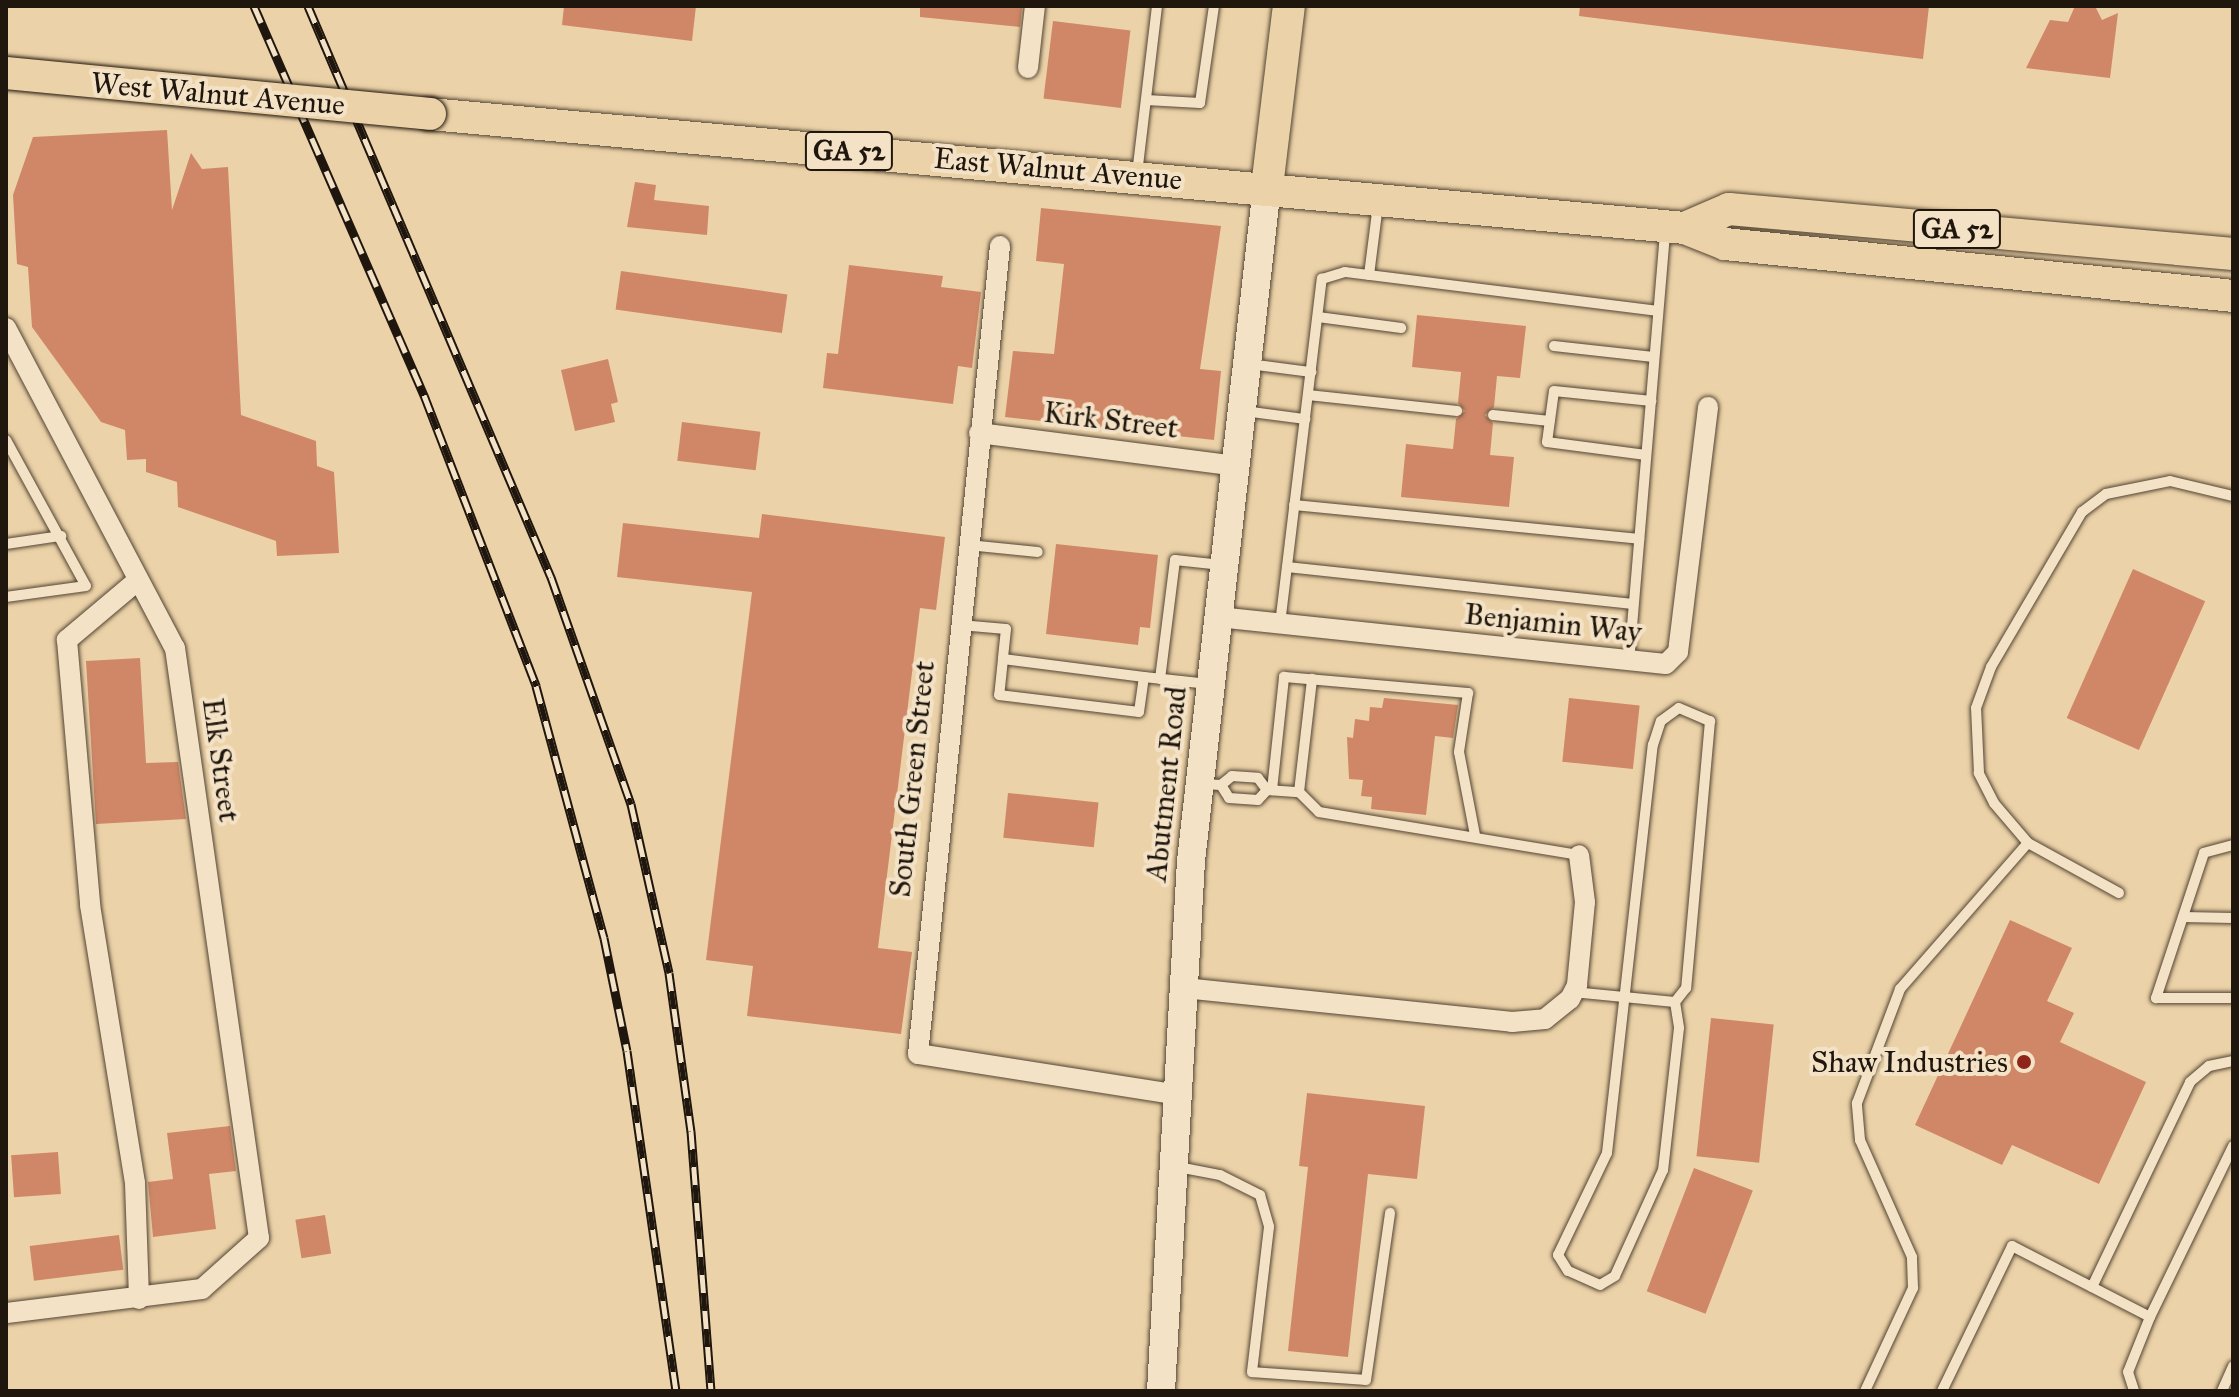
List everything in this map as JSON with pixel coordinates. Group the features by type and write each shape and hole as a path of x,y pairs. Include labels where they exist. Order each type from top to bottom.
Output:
{"main road":[{"path":"1267,187 1289,6"},
{"name":"West Walnut Avenue","path":"6,73 430,114"},
{"name":"East Walnut Avenue","path":"430,114 1267,187 1675,227 1725,244 2233,296"},
{"name":"Abutment Road","path":"1161,1391 1184,988 1210,785 1211,684 1267,187"},
{"name":"East Walnut Avenue","path":"1675,227 1729,209 2233,254"}],"street":[{"path":"1028,68 1035,6"},
{"name":"South Green Street","path":"1000,246 966,544 918,1054 1180,1095"},
{"name":"Elk Street","path":"6,328 175,648 259,1238 202,1289 139,1299"},
{"name":"Benjamin Way","path":"1218,617 1666,664 1678,652 1708,407"},
{"name":"Kirk Street","path":"979,433 1236,466"},
{"path":"6,1313 139,1299 135,1183 90,905 67,640 137,581"},
{"path":"1184,988 1512,1022 1545,1019 1573,992 1585,902 1579,855"}],"lane":[{"path":"1137,176 1157,6"},
{"path":"1146,100 1200,103 1214,6"},
{"path":"1369,275 1378,198"},
{"path":"1629,662 1656,311 1675,227"},
{"path":"1280,624 1322,279 1345,272 1656,311"},
{"path":"1318,317 1401,328"},
{"path":"1554,346 1653,357"},
{"path":"1248,364 1311,372"},
{"path":"1646,455 1547,442 1554,391 1651,401"},
{"path":"1308,395 1457,411"},
{"path":"1242,411 1305,419"},
{"path":"1493,415 1550,421"},
{"path":"6,440 86,586 6,597"},
{"path":"2119,893 2028,843 1979,773 1976,708 1991,667 2082,512 2106,494 2144,484 2194,483 2233,496"},
{"path":"1294,505 1639,539"},
{"path":"6,544 61,536"},
{"path":"966,544 1038,552"},
{"path":"1160,679 1175,560 1224,565"},
{"path":"1287,567 1633,604"},
{"path":"958,625 1006,629 999,695 1139,712 1144,677"},
{"path":"1003,659 1211,684"},
{"path":"1210,785 1229,798 1258,800 1270,790 1284,677 1468,693 1459,752 1475,835"},
{"path":"1299,792 1312,679"},
{"path":"1679,708 1710,721 1686,988 1675,1002 1679,1028 1663,1170 1615,1276 1600,1285 1568,1271 1558,1255 1607,1153 1653,745 1661,721 1679,708"},
{"path":"1210,785 1232,776 1258,778 1270,790 1299,792 1319,812 1475,835 1579,855"},
{"path":"1865,1391 1913,1288 1912,1257 1860,1140 1857,1103 1900,989 2028,843"},
{"path":"2233,845 2204,853 2156,998 2233,998"},
{"path":"2183,917 2233,918"},
{"path":"1573,992 1675,1002"},
{"path":"2092,1287 2190,1082 2209,1066 2233,1061"},
{"path":"2134,1391 2128,1372 2150,1317 2233,1146"},
{"path":"1176,1166 1220,1175 1260,1195 1269,1227 1252,1372 1354,1385 1366,1380 1390,1213"},
{"path":"1942,1391 2012,1246 2150,1317"},
{"path":"2222,1391 2233,1366"}],"building":[{"path":"564,6 696,6 692,41 562,25"},
{"path":"920,6 1022,6 1020,27 920,17"},
{"path":"1580,6 1929,6 1923,59 1579,16"},
{"path":"2075,6 2095,6 2102,20 2118,13 2110,78 2026,68 2050,20 2068,22"},
{"path":"1053,21 1130,31 1121,108 1043,98"},
{"path":"167,130 172,210 191,153 202,169 228,167 241,415 316,441 317,466 334,472 339,553 277,556 276,541 178,507 177,482 146,472 146,459 127,460 125,430 101,422 32,327 28,267 17,264 13,195 33,137"},
{"path":"635,182 656,185 654,200 709,206 707,235 627,227"},
{"path":"1041,208 1221,226 1200,369 1221,371 1214,440 1005,417 1013,351 1054,354 1064,264 1036,261"},
{"path":"849,265 943,276 941,287 981,292 972,368 958,366 953,404 823,388 827,353 838,354"},
{"path":"621,271 787,294 782,333 616,310"},
{"path":"1417,315 1526,326 1520,378 1497,376 1494,407 1485,415 1493,423 1490,455 1514,457 1509,507 1401,497 1406,444 1453,449 1456,419 1465,411 1458,403 1461,372 1412,367"},
{"path":"608,359 618,402 611,404 615,422 575,431 561,370"},
{"path":"682,422 760,432 756,470 677,461"},
{"path":"762,514 945,537 936,610 920,608 878,948 912,952 901,1034 747,1016 753,966 706,960 752,592 617,577 623,523 759,538"},
{"path":"1056,544 1158,555 1150,628 1140,627 1138,645 1046,634"},
{"path":"2133,569 2205,601 2139,750 2067,718"},
{"path":"140,658 146,763 178,762 186,819 96,824 86,661"},
{"path":"1384,698 1458,705 1453,738 1435,736 1426,815 1371,809 1372,797 1361,796 1363,780 1349,779 1347,737 1353,738 1355,719 1369,721 1370,707 1382,708"},
{"path":"1569,698 1640,705 1633,769 1562,762"},
{"path":"1008,793 1099,803 1094,847 1003,838"},
{"name":"Shaw Industries","path":"2010,920 2072,948 2047,1001 2074,1013 2060,1042 2146,1082 2099,1184 2012,1145 2002,1165 1915,1125"},
{"path":"1711,1018 1774,1025 1759,1163 1696,1156"},
{"path":"1307,1093 1425,1106 1417,1179 1368,1174 1348,1357 1288,1351 1308,1167 1299,1166"},
{"path":"230,1126 236,1171 209,1174 216,1229 153,1237 148,1182 173,1179 167,1133"},
{"path":"58,1152 61,1194 14,1197 11,1155"},
{"path":"1694,1168 1753,1191 1706,1314 1647,1291"},
{"path":"325,1215 331,1254 301,1258 295,1220"},
{"path":"119,1235 123,1270 34,1281 30,1246"}],"railway":[{"path":"254,6 424,395 536,686 604,938 627,1051 676,1391"},
{"path":"308,6 551,577 631,804 669,973 691,1131 711,1391"}],"place":[{"name":"Shaw Industries","path":"2024,1062"}]}
